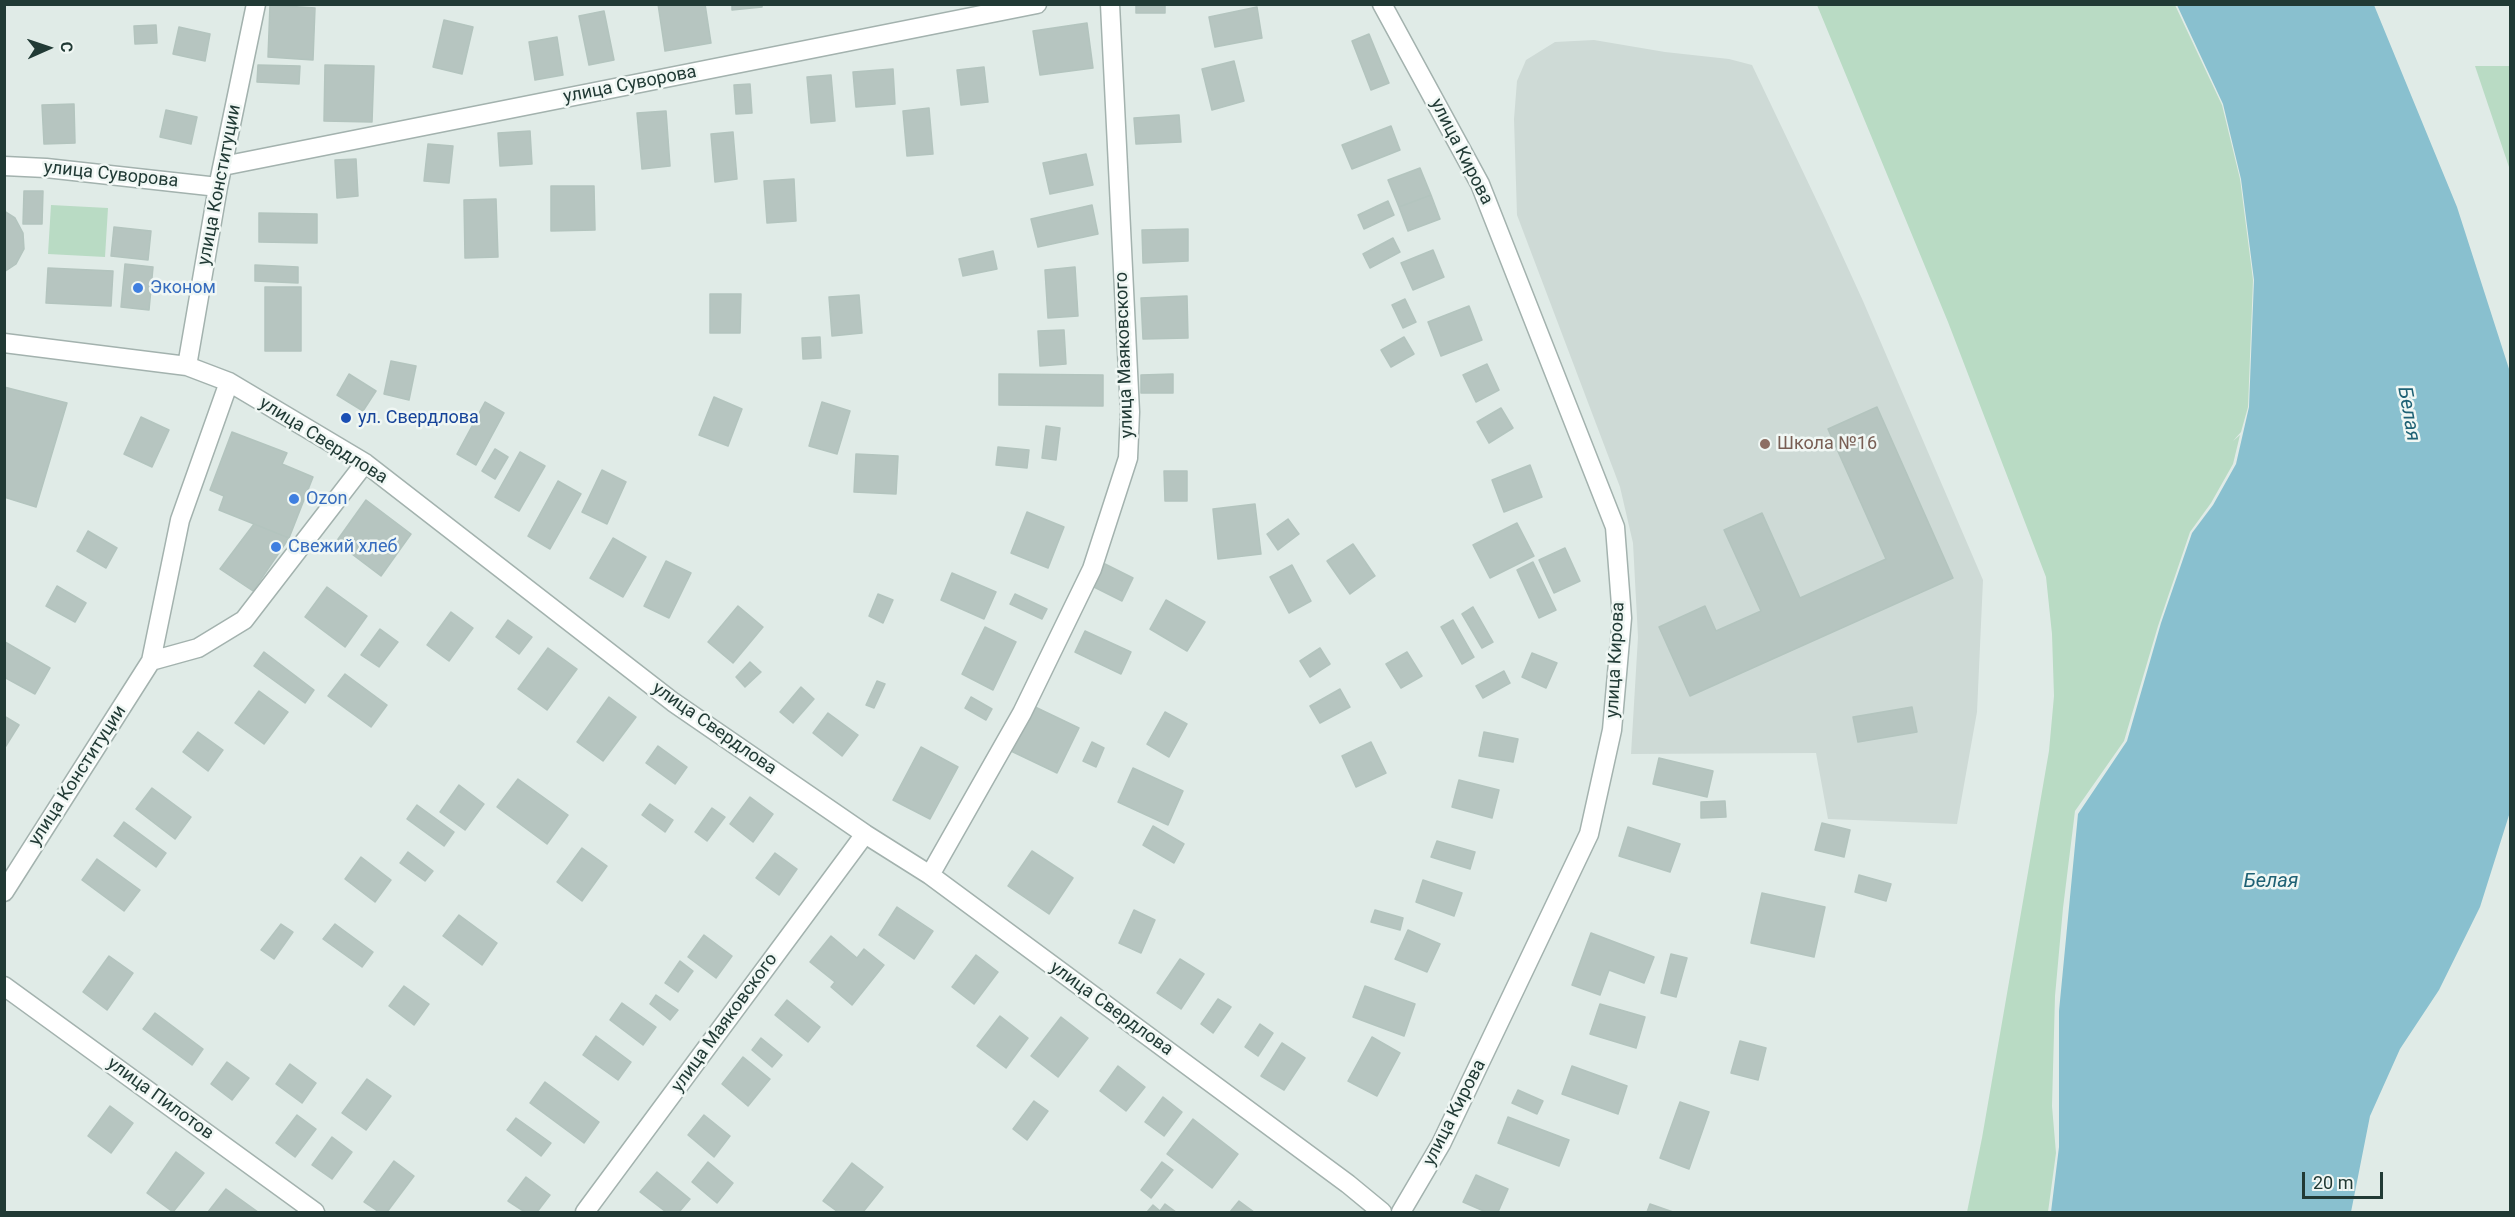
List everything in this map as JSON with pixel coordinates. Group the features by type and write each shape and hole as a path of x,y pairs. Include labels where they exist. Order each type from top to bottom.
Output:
{"street":[{"name":"улица Конституции","path":"187,366 218,187 256,4"},
{"name":"улица Суворова","path":"223,166 1037,4"},
{"name":"улица Маяковского","path":"930,875 1022,713 1092,569 1128,458 1130,412 1110,4"},
{"name":"улица Кирова","path":"1382,4 1480,184 1611,516 1615,527 1622,618 1612,730 1589,834 1441,1144 1401,1212"},
{"name":"улица Суворова","path":"4,166 46,168 218,187"},
{"name":"улица Свердлова","path":"4,343 187,366 229,382 365,463 673,702 865,834 930,875 1348,1184 1382,1212"},
{"name":"улица Конституции","path":"4,891 151,661 180,520 229,382"},
{"path":"151,661 198,648 244,620 365,463"},
{"name":"улица Маяковского","path":"585,1212 865,834"},
{"name":"улица Пилотов","path":"4,986 315,1212"}],"shaded area":[{"name":"Школа №16","path":"1594,40 1665,52 1729,59 1752,65 1826,220 1983,580 1977,712 1957,824 1828,819 1816,753 1631,754 1638,637 1633,543 1620,487 1517,215 1514,119 1517,81 1526,60 1555,42"}],"green space":[{"path":"1817,5 2175,5 2222,105 2240,179 2253,280 2248,407 2241,432 2233,441 2240,435 2233,464 2211,503 2190,532 2158,626 2124,741 2075,811 2055,996 2052,1106 2056,1153 2048,1212 1967,1212 1982,1138 2049,751 2054,696 2052,634 2046,577 1948,322"},
{"path":"2475,66 2510,66 2510,170"},
{"path":"51,205 108,208 105,257 48,254"}],"water":[{"name":"Белая","path":"2177,5 2374,5 2457,207 2510,372 2510,812 2480,907 2439,990 2400,1049 2370,1116 2351,1212 2051,1212 2059,1147 2059,1011 2078,814 2127,741 2161,623 2192,533 2213,505 2236,464 2249,407 2254,280 2241,179 2223,104"}],"building":[{"path":"658,4 705,4 711,43 665,51"},
{"path":"732,4 762,4 762,7 732,10"},
{"path":"1136,4 1165,4 1165,13 1136,13"},
{"path":"270,5 315,8 313,60 268,57"},
{"path":"1257,7 1262,38 1215,47 1209,17"},
{"path":"604,11 614,60 589,65 579,16"},
{"path":"444,20 473,27 462,74 433,67"},
{"path":"1087,23 1093,68 1040,75 1033,31"},
{"path":"156,25 157,43 135,44 134,26"},
{"path":"179,27 210,34 205,61 173,54"},
{"path":"1369,34 1389,83 1371,90 1352,41"},
{"path":"557,37 563,75 535,80 529,42"},
{"path":"1234,61 1244,101 1212,110 1202,69"},
{"path":"258,65 300,66 299,84 257,82"},
{"path":"325,65 374,66 372,122 324,121"},
{"path":"984,67 988,102 961,105 957,70"},
{"path":"893,69 895,104 856,107 853,72"},
{"path":"831,75 835,121 811,123 807,77"},
{"path":"750,84 752,113 736,114 734,85"},
{"path":"74,104 75,143 44,144 42,105"},
{"path":"929,108 933,154 907,156 903,111"},
{"path":"166,110 197,117 191,144 160,137"},
{"path":"666,111 670,166 642,169 637,113"},
{"path":"1179,115 1181,142 1136,144 1134,118"},
{"path":"1391,126 1400,150 1352,169 1342,145"},
{"path":"530,131 532,164 500,166 498,133"},
{"path":"733,132 737,179 715,182 711,134"},
{"path":"428,144 453,146 449,183 424,181"},
{"path":"1086,154 1093,185 1050,194 1043,163"},
{"path":"356,159 358,196 337,198 335,160"},
{"path":"1420,168 1431,195 1399,207 1388,180"},
{"path":"794,179 796,221 767,223 764,181"},
{"path":"551,186 594,186 595,230 551,231"},
{"path":"24,191 43,191 42,224 23,224"},
{"path":"1431,195 1440,219 1408,231 1399,207"},
{"path":"496,199 498,257 465,258 464,200"},
{"path":"1388,201 1394,215 1364,229 1358,215"},
{"path":"1092,205 1098,234 1038,247 1031,219"},
{"path":"4,211 15,218 23,233 24,249 16,264 4,272"},
{"path":"259,213 317,214 317,243 259,242"},
{"path":"114,227 151,231 148,260 111,256"},
{"path":"1188,229 1188,261 1143,263 1142,230"},
{"path":"1393,238 1400,252 1370,268 1363,254"},
{"path":"1433,250 1444,277 1413,290 1401,263"},
{"path":"993,251 997,269 963,276 959,259"},
{"path":"125,264 153,267 149,310 121,307"},
{"path":"255,265 298,267 298,283 255,281"},
{"path":"1075,267 1078,316 1048,318 1045,270"},
{"path":"48,268 113,271 111,306 46,303"},
{"path":"265,287 301,287 301,351 265,351"},
{"path":"710,294 741,294 740,333 710,333"},
{"path":"859,295 862,333 832,336 829,297"},
{"path":"1187,296 1188,338 1143,339 1141,298"},
{"path":"1405,299 1416,322 1403,328 1392,305"},
{"path":"1469,306 1482,340 1441,356 1428,322"},
{"path":"1064,330 1066,364 1040,366 1038,331"},
{"path":"820,337 821,358 803,359 802,338"},
{"path":"1404,337 1414,354 1391,367 1381,350"},
{"path":"391,361 416,366 409,400 384,394"},
{"path":"1487,364 1499,390 1476,402 1463,375"},
{"path":"349,374 376,391 363,411 337,395"},
{"path":"999,374 1103,375 1103,406 999,405"},
{"path":"1173,374 1173,393 1141,393 1141,375"},
{"path":"4,387 67,403 36,507 4,497"},
{"path":"714,397 742,409 728,446 699,435"},
{"path":"485,402 504,413 476,465 457,454"},
{"path":"822,402 850,411 837,454 809,446"},
{"path":"1877,407 1953,578 1690,696 1659,627 1705,606 1716,631 1761,611 1724,530 1762,513 1800,598 1886,559 1828,429"},
{"path":"1501,408 1513,428 1489,443 1477,422"},
{"path":"141,417 169,430 152,467 124,454"},
{"path":"1046,426 1060,428 1056,460 1042,458"},
{"path":"232,432 287,453 282,464 313,477 289,538 219,510 224,496 210,490"},
{"path":"998,447 1029,450 1027,468 996,465"},
{"path":"495,449 508,457 495,479 482,471"},
{"path":"520,452 545,466 519,511 495,497"},
{"path":"856,454 898,456 896,494 854,492"},
{"path":"1530,465 1542,497 1504,512 1492,480"},
{"path":"602,470 626,482 607,524 582,512"},
{"path":"1164,471 1187,471 1187,501 1165,501"},
{"path":"558,481 581,494 550,549 528,536"},
{"path":"366,500 411,534 381,576 336,542"},
{"path":"1255,504 1261,554 1218,559 1213,509"},
{"path":"1027,512 1064,527 1048,568 1011,553"},
{"path":"1288,519 1299,534 1278,550 1267,534"},
{"path":"1517,523 1534,556 1490,578 1473,545"},
{"path":"254,524 289,538 253,591 220,569"},
{"path":"88,531 117,548 106,568 77,551"},
{"path":"613,538 646,557 623,597 590,578"},
{"path":"1353,544 1375,576 1350,594 1327,561"},
{"path":"1565,548 1580,581 1554,593 1539,560"},
{"path":"666,561 691,573 669,618 644,606"},
{"path":"1533,562 1556,610 1539,618 1517,570"},
{"path":"1103,563 1133,578 1122,601 1092,586"},
{"path":"1292,565 1311,601 1289,613 1270,577"},
{"path":"952,573 996,592 984,619 941,600"},
{"path":"57,586 86,603 75,622 46,606"},
{"path":"327,587 367,616 345,647 305,617"},
{"path":"878,594 893,600 883,623 869,616"},
{"path":"1015,594 1047,609 1042,619 1010,604"},
{"path":"1166,600 1205,622 1187,651 1150,629"},
{"path":"738,606 763,627 733,663 708,642"},
{"path":"1473,607 1493,642 1482,648 1462,614"},
{"path":"451,612 473,628 449,661 427,645"},
{"path":"508,620 532,637 519,654 496,637"},
{"path":"1453,620 1474,657 1462,664 1441,627"},
{"path":"985,627 1016,642 993,690 962,674"},
{"path":"380,629 398,642 379,667 361,655"},
{"path":"1085,631 1131,652 1121,674 1075,652"},
{"path":"5,642 50,668 35,694 4,677"},
{"path":"548,648 577,669 547,710 518,689"},
{"path":"1320,648 1330,664 1310,677 1300,661"},
{"path":"264,652 314,690 305,703 254,666"},
{"path":"1407,652 1422,676 1401,688 1386,664"},
{"path":"1532,653 1557,663 1546,688 1522,677"},
{"path":"750,662 761,672 745,687 736,677"},
{"path":"1504,671 1510,683 1483,698 1476,686"},
{"path":"345,674 387,705 371,727 328,696"},
{"path":"877,681 885,684 874,708 866,705"},
{"path":"801,687 814,699 793,723 780,712"},
{"path":"1340,689 1350,707 1320,723 1310,706"},
{"path":"259,691 288,712 264,744 235,723"},
{"path":"609,697 636,717 603,761 577,742"},
{"path":"971,697 992,709 986,720 965,708"},
{"path":"1033,706 1079,728 1057,773 1011,751"},
{"path":"1912,707 1917,732 1858,742 1853,717"},
{"path":"1165,712 1187,724 1169,757 1147,744"},
{"path":"828,713 858,735 842,756 813,733"},
{"path":"4,716 19,725 4,749"},
{"path":"198,732 223,750 208,771 183,752"},
{"path":"1484,732 1518,739 1513,762 1479,756"},
{"path":"1092,742 1104,748 1096,767 1083,761"},
{"path":"1371,742 1386,773 1356,787 1342,756"},
{"path":"658,746 687,767 675,784 646,763"},
{"path":"921,747 958,767 930,819 893,800"},
{"path":"1659,758 1713,771 1707,797 1653,784"},
{"path":"1133,768 1183,791 1168,825 1118,802"},
{"path":"518,779 568,815 547,844 497,807"},
{"path":"1459,780 1499,790 1492,818 1452,807"},
{"path":"459,785 484,804 465,830 440,812"},
{"path":"152,788 191,817 175,839 136,809"},
{"path":"750,797 773,814 753,842 730,824"},
{"path":"1725,801 1726,817 1701,818 1701,802"},
{"path":"650,804 673,820 665,832 642,815"},
{"path":"417,805 454,832 444,846 407,819"},
{"path":"712,808 725,817 707,841 695,832"},
{"path":"124,822 166,853 156,867 114,836"},
{"path":"1822,823 1850,830 1844,857 1815,850"},
{"path":"1153,826 1184,844 1174,863 1143,845"},
{"path":"1628,827 1680,844 1670,872 1619,856"},
{"path":"1437,841 1475,852 1470,869 1431,857"},
{"path":"582,848 607,866 582,901 557,882"},
{"path":"1032,851 1073,878 1049,914 1008,886"},
{"path":"408,852 433,871 425,881 400,863"},
{"path":"775,853 797,869 779,895 756,878"},
{"path":"361,857 391,880 375,902 345,879"},
{"path":"97,859 140,890 124,911 82,880"},
{"path":"1859,875 1891,884 1886,901 1855,892"},
{"path":"1423,880 1462,893 1454,916 1416,902"},
{"path":"1762,893 1825,907 1814,957 1751,943"},
{"path":"897,907 933,931 914,959 879,935"},
{"path":"1134,910 1155,920 1141,953 1119,943"},
{"path":"1375,910 1403,918 1400,930 1371,922"},
{"path":"459,915 497,943 482,965 443,936"},
{"path":"281,924 293,932 274,959 261,950"},
{"path":"335,924 373,952 362,967 323,939"},
{"path":"1408,930 1440,944 1427,972 1395,959"},
{"path":"1591,933 1654,957 1644,983 1609,970 1600,995 1572,985"},
{"path":"704,935 732,956 716,978 688,957"},
{"path":"831,936 857,958 864,949 884,965 852,1005 831,987 835,982 810,962"},
{"path":"1671,954 1687,958 1676,997 1661,993"},
{"path":"976,955 998,972 974,1004 952,987"},
{"path":"109,956 133,973 107,1010 83,992"},
{"path":"1180,959 1204,974 1181,1009 1157,993"},
{"path":"680,961 693,971 678,992 665,983"},
{"path":"404,986 429,1004 414,1025 389,1006"},
{"path":"1365,986 1415,1004 1404,1036 1353,1017"},
{"path":"656,995 678,1010 670,1020 650,1004"},
{"path":"1218,999 1231,1007 1213,1033 1201,1024"},
{"path":"787,1000 820,1027 808,1042 775,1015"},
{"path":"622,1003 656,1027 643,1045 610,1020"},
{"path":"1600,1004 1645,1017 1636,1048 1590,1034"},
{"path":"155,1013 203,1049 192,1065 143,1029"},
{"path":"1000,1016 1028,1038 1006,1068 977,1046"},
{"path":"1061,1017 1088,1038 1058,1077 1031,1056"},
{"path":"1260,1024 1273,1033 1258,1056 1245,1047"},
{"path":"596,1036 631,1062 618,1080 583,1055"},
{"path":"1372,1037 1400,1053 1377,1096 1348,1081"},
{"path":"761,1038 782,1055 772,1067 752,1050"},
{"path":"1740,1041 1766,1048 1758,1080 1731,1073"},
{"path":"1282,1043 1305,1058 1284,1090 1261,1076"},
{"path":"743,1057 770,1079 748,1106 722,1084"},
{"path":"227,1062 249,1078 232,1100 211,1084"},
{"path":"290,1064 316,1083 302,1103 276,1084"},
{"path":"1118,1066 1145,1087 1126,1111 1100,1091"},
{"path":"1572,1066 1627,1086 1618,1114 1562,1094"},
{"path":"367,1079 391,1096 366,1130 342,1113"},
{"path":"545,1082 599,1122 584,1143 530,1103"},
{"path":"1518,1090 1543,1101 1537,1114 1512,1103"},
{"path":"1163,1097 1182,1112 1164,1136 1145,1122"},
{"path":"1034,1101 1048,1111 1027,1140 1013,1129"},
{"path":"1680,1102 1709,1112 1689,1169 1660,1158"},
{"path":"110,1106 133,1123 111,1153 88,1136"},
{"path":"297,1115 316,1129 295,1157 276,1143"},
{"path":"704,1115 730,1136 714,1157 688,1135"},
{"path":"1508,1117 1569,1140 1559,1166 1498,1143"},
{"path":"516,1118 551,1143 541,1156 507,1130"},
{"path":"1193,1119 1238,1154 1212,1188 1167,1154"},
{"path":"332,1137 352,1152 332,1179 312,1165"},
{"path":"176,1152 204,1173 173,1212 147,1193"},
{"path":"394,1161 414,1176 387,1212 379,1212 364,1202"},
{"path":"708,1162 733,1183 717,1203 692,1182"},
{"path":"1162,1162 1173,1170 1151,1198 1141,1190"},
{"path":"852,1163 883,1187 863,1212 838,1212 823,1201"},
{"path":"657,1172 690,1199 679,1212 666,1212 640,1192"},
{"path":"1476,1175 1508,1189 1498,1212 1486,1212 1463,1202"},
{"path":"526,1177 550,1195 537,1212 525,1212 508,1201"},
{"path":"226,1189 258,1212 208,1212"},
{"path":"1239,1201 1254,1212 1230,1212"},
{"path":"1165,1204 1176,1212 1147,1212 1153,1205 1160,1211"},
{"path":"1650,1204 1673,1212 1647,1212"}],"place":[{"name":"Эконом","path":"138,288"},
{"name":"ул. Свердлова","path":"346,418"},
{"name":"Школа №16","path":"1765,444"},
{"name":"Ozon","path":"294,499"},
{"name":"Свежий хлеб","path":"276,547"}]}
